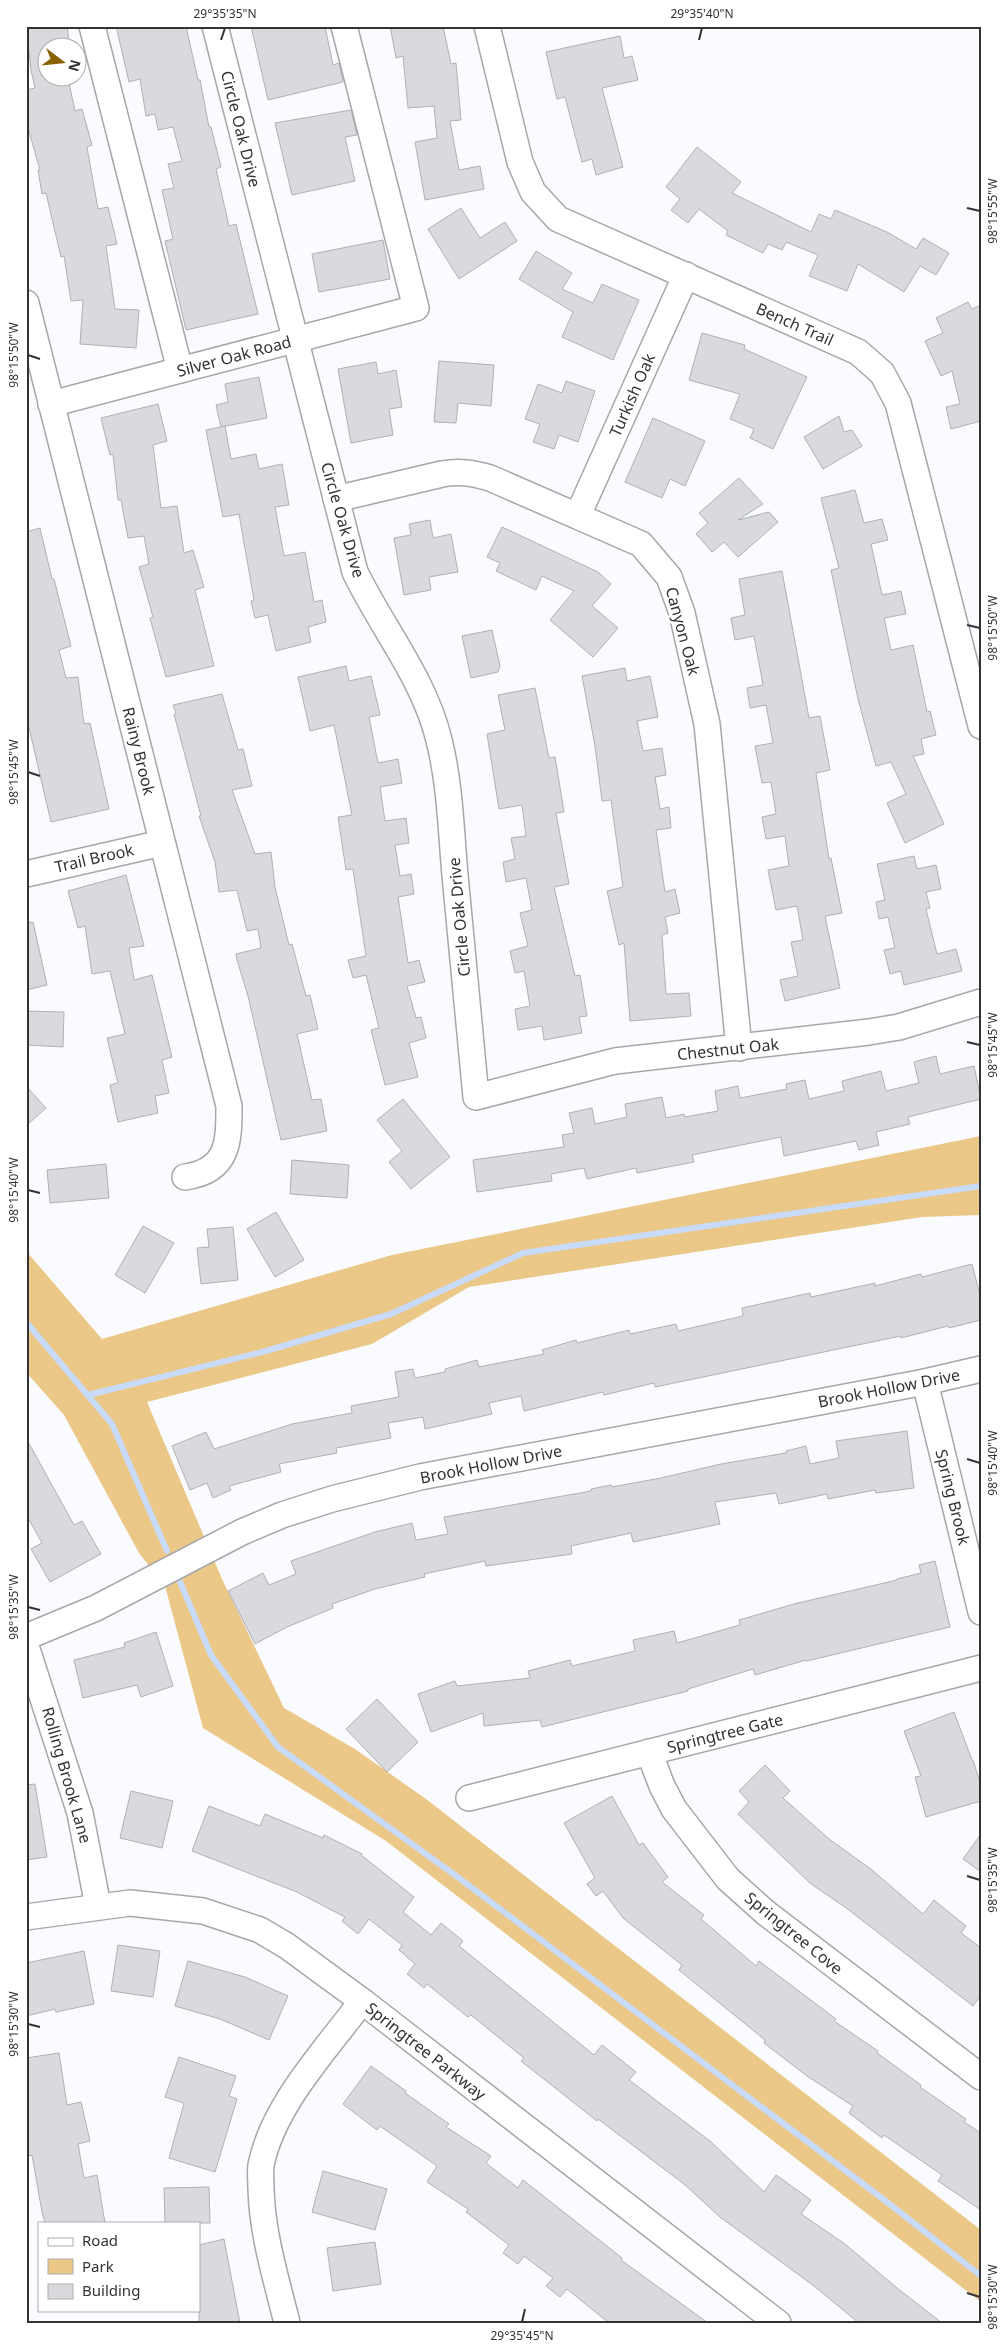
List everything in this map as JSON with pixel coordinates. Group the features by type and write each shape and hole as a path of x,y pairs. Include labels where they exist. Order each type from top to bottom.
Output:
{"street":[{"path":"92,26 180,370"},
{"name":"Circle Oak Drive","path":"215,26 355,572 371,604 401,651 424,695 439,740 448,794 476,1097"},
{"name":"Silver Oak Road","path":"51,404 416,308 344,26"},
{"name":"Bench Trail","path":"487,26 520,162 533,192 558,218 858,352 882,373 898,403 981,726"},
{"name":"Turkish Oak","path":"578,515 686,275"},
{"name":"Rainy Brook","path":"26,303 229,1106 229,1138 223,1155 212,1168 196,1175 185,1177"},
{"name":"Canyon Oak","path":"336,499 458,472 474,473 578,515 641,544 669,577 682,614 707,724 739,1048"},
{"name":"Trail Brook","path":"26,874 162,843"},
{"name":"Chestnut Oak","path":"476,1097 615,1061 739,1048 899,1027 981,1002"},
{"name":"Brook Hollow Drive","path":"26,1637 96,1608 242,1532 282,1515 332,1499 420,1477 925,1382 981,1369"},
{"name":"Spring Brook","path":"925,1382 981,1612"},
{"name":"Rolling Brook Lane","path":"26,1646 80,1813 98,1906"},
{"name":"Springtree Gate","path":"469,1798 981,1668"},
{"name":"Springtree Cove","path":"649,1752 662,1786 674,1809 728,1879 766,1913 981,2077"},
{"name":"Springtree Parkway","path":"26,1917 130,1903 203,1912 260,1930 287,1946 362,2001 778,2323"},
{"path":"287,2323 270,2256 262,2209 261,2167 270,2133 282,2108 362,2001"}],"green space":[{"path":"981,1136 981,1215 922,1217 469,1287 372,1344 147,1402 222,1579 284,1708 355,1749 426,1799 981,2230 981,2302 386,1841 203,1728 165,1586 139,1553 64,1415 26,1372 26,1251 102,1339 392,1255"}],"building":[{"path":"26,26 67,26 69,38 38,38 38,88 70,88 75,111 82,109 92,145 87,147 98,209 108,207 117,244 106,246 115,309 139,310 136,348 80,344 83,300 71,301 64,256 61,257 46,193 42,194 38,170 40,170 26,121 26,90 35,88"},
{"path":"116,26 186,26 198,80 200,80 209,127 211,127 221,167 216,169 229,226 236,224 258,314 186,330 165,241 173,239 162,190 174,188 168,164 182,161 173,127 158,130 155,114 146,116 140,79 129,82"},
{"path":"251,26 325,26 333,65 339,63 343,82 268,100"},
{"path":"390,26 443,26 451,64 456,63 461,120 450,121 459,170 480,166 484,189 425,200 415,142 437,138 434,106 408,108 403,56 396,58"},
{"path":"620,36 624,58 632,56 638,80 602,88 623,167 596,175 592,159 582,162 565,97 557,99 546,52"},
{"path":"351,110 357,135 345,137 355,181 292,195 275,123"},
{"path":"697,147 741,182 732,193 811,232 819,214 831,219 835,210 887,232 916,249 923,238 949,253 936,275 920,266 904,292 858,264 847,291 809,276 818,255 786,242 782,250 768,244 763,253 726,235 728,231 699,209 688,223 671,210 680,199 666,187"},
{"path":"461,208 480,238 505,222 517,241 459,279 428,229"},
{"path":"383,240 390,279 319,292 312,254"},
{"path":"536,251 572,273 562,289 593,303 602,284 639,300 613,360 562,337 573,312 519,279"},
{"path":"968,302 972,309 981,305 981,421 951,429 946,407 960,404 952,371 941,376 925,341 943,333 936,318"},
{"path":"702,333 745,345 744,349 807,377 773,449 750,438 754,429 730,419 740,394 689,380"},
{"path":"439,361 494,365 491,406 458,403 456,423 434,422"},
{"path":"376,362 378,374 396,370 402,407 389,409 393,435 351,443 338,369"},
{"path":"259,377 267,418 221,427 216,405 228,402 225,384"},
{"path":"566,381 595,391 578,442 559,435 554,449 533,442 540,424 525,419 538,384 562,393"},
{"path":"158,404 167,441 153,445 161,508 177,506 184,553 193,550 204,587 195,590 214,666 166,677 150,618 153,617 139,567 149,564 144,536 128,538 121,500 118,500 113,454 110,455 101,418"},
{"path":"839,416 844,432 852,430 862,446 823,469 804,437"},
{"path":"653,418 705,441 685,486 670,479 662,498 625,482"},
{"path":"225,426 231,459 256,454 259,469 282,464 289,505 275,507 284,556 305,552 314,602 322,600 326,622 308,627 311,642 276,651 268,615 255,618 251,601 254,600 239,514 223,517 206,430"},
{"path":"739,478 763,504 738,520 769,512 778,522 738,557 724,542 712,552 696,534 708,523 699,513"},
{"path":"855,490 864,523 882,519 888,540 871,544 882,595 901,591 906,614 884,618 891,650 913,645 927,712 930,711 936,735 921,739 924,754 913,756 944,824 905,843 887,803 906,794 891,762 876,766 858,699 831,570 839,568 821,498"},
{"path":"430,520 433,538 451,534 458,572 429,577 431,590 404,595 394,538 411,535 409,524"},
{"path":"502,527 598,572 611,584 592,606 618,628 593,657 550,620 574,591 542,576 536,590 496,571 500,563 487,557"},
{"path":"40,528 71,646 59,650 66,678 78,677 84,724 90,723 109,809 51,822 26,715 26,532"},
{"path":"782,571 809,718 820,716 830,770 816,773 829,859 831,858 842,913 825,916 840,988 785,1001 780,980 798,976 791,942 803,940 797,906 776,910 768,870 789,866 785,836 766,839 762,817 776,814 771,782 762,783 755,746 773,743 766,705 750,708 747,688 763,685 754,636 735,640 731,618 745,615 739,579"},
{"path":"492,630 500,666 498,672 471,678 462,636"},
{"path":"346,666 349,681 371,676 380,715 369,717 378,763 398,759 402,783 380,787 385,821 406,818 409,843 395,845 400,876 411,874 414,894 398,897 408,963 419,960 425,982 407,986 416,1018 421,1017 426,1038 409,1043 418,1077 385,1085 371,1030 379,1028 366,975 353,978 348,960 366,956 353,869 346,870 338,817 352,815 334,725 310,731 298,677"},
{"path":"625,668 627,681 650,676 658,717 637,721 643,751 662,748 666,775 655,777 660,809 669,807 671,828 656,830 665,892 675,889 680,913 665,917 668,933 662,935 666,994 689,993 691,1016 630,1021 624,943 619,945 607,891 623,887 611,800 602,801 595,746 582,676"},
{"path":"535,688 549,758 555,757 564,812 556,813 569,884 554,887 575,976 580,975 587,1016 579,1017 582,1033 544,1040 542,1026 518,1030 515,1009 530,1006 524,971 515,973 510,951 528,946 520,913 532,910 526,878 506,882 503,862 515,859 511,838 526,836 522,805 499,809 487,734 505,730 498,695"},
{"path":"222,694 238,750 243,749 252,786 232,790 255,854 271,852 275,887 289,945 292,944 306,996 310,995 318,1029 297,1034 312,1100 321,1099 327,1131 281,1140 248,996 236,954 261,948 258,929 247,931 237,890 219,892 215,862 199,816 201,816 174,714 176,713 173,705"},
{"path":"914,856 917,869 936,865 941,889 926,892 930,908 926,909 937,954 956,949 962,971 904,985 901,971 890,974 884,950 895,948 888,917 879,919 876,902 885,900 877,864"},
{"path":"126,875 144,946 129,948 134,980 152,975 172,1057 162,1060 169,1093 155,1096 158,1113 118,1122 110,1085 118,1083 107,1038 125,1034 110,971 92,974 85,926 78,928 68,891"},
{"path":"33,922 47,985 26,990 26,923"},
{"path":"26,1011 64,1012 63,1047 26,1045"},
{"path":"936,1056 940,1074 974,1066 981,1099 908,1117 910,1124 876,1132 879,1145 859,1150 856,1141 784,1156 781,1137 692,1155 694,1162 637,1173 636,1168 587,1179 584,1168 551,1174 552,1181 477,1192 473,1160 564,1147 562,1135 574,1133 569,1113 592,1108 595,1124 627,1117 625,1104 662,1097 666,1118 684,1114 685,1117 718,1111 715,1091 738,1086 740,1098 787,1089 786,1084 805,1080 809,1099 844,1091 842,1081 881,1071 886,1091 919,1083 914,1062"},
{"path":"26,1086 46,1108 26,1126"},
{"path":"403,1099 450,1157 411,1189 389,1162 402,1151 377,1120"},
{"path":"292,1160 349,1165 347,1198 290,1194"},
{"path":"106,1164 109,1198 50,1203 47,1170"},
{"path":"276,1212 304,1260 275,1277 247,1229"},
{"path":"143,1226 174,1243 145,1293 115,1275"},
{"path":"233,1227 238,1280 201,1284 197,1248 209,1247 207,1229"},
{"path":"972,1264 981,1299 981,1320 901,1338 901,1336 655,1387 654,1383 604,1395 603,1392 524,1411 521,1396 489,1403 492,1414 425,1429 423,1417 388,1423 391,1438 336,1448 337,1453 279,1464 281,1472 229,1486 231,1490 213,1498 207,1483 190,1490 172,1446 206,1432 214,1449 292,1424 352,1413 351,1406 399,1397 395,1372 413,1369 415,1378 445,1372 445,1369 477,1360 479,1367 544,1354 542,1350 576,1340 577,1343 629,1330 630,1334 676,1324 678,1331 743,1316 742,1308 810,1293 811,1297 875,1283 875,1286 921,1274 922,1277"},
{"path":"907,1431 914,1488 876,1493 875,1490 828,1499 827,1494 779,1504 776,1493 715,1502 720,1524 633,1542 631,1533 571,1546 572,1554 486,1566 485,1561 424,1574 425,1577 375,1589 332,1604 333,1608 287,1627 255,1644 228,1591 263,1573 269,1585 296,1574 291,1561 375,1532 412,1523 416,1540 448,1534 444,1517 591,1491 591,1489 611,1485 612,1487 661,1478 721,1464 786,1453 786,1451 806,1446 810,1464 839,1458 836,1441"},
{"path":"26,1438 74,1525 82,1521 101,1554 50,1582 31,1549 42,1543 26,1514"},
{"path":"935,1561 950,1627 806,1660 755,1675 753,1669 688,1689 688,1691 542,1727 540,1720 484,1726 483,1713 431,1732 418,1694 455,1681 457,1686 530,1678 528,1671 570,1660 572,1666 635,1651 633,1640 674,1631 677,1643 740,1625 739,1620 794,1604 921,1573 919,1565"},
{"path":"156,1632 173,1686 141,1697 137,1685 83,1698 74,1660 125,1647 124,1643"},
{"path":"377,1699 418,1742 387,1772 346,1729"},
{"path":"954,1712 981,1786 981,1801 926,1817 915,1777 921,1776 904,1731"},
{"path":"765,1765 790,1791 783,1798 829,1839 872,1870 923,1914 934,1900 966,1926 961,1933 981,1948 981,1996 973,2006 845,1907 811,1884 738,1814 749,1802 739,1791"},
{"path":"35,1784 47,1857 26,1860 26,1785"},
{"path":"131,1791 173,1801 162,1848 120,1838"},
{"path":"612,1796 639,1845 643,1843 668,1877 662,1882 704,1915 701,1919 756,1966 759,1961 836,2019 834,2021 878,2051 877,2053 921,2085 920,2087 966,2119 964,2122 981,2133 981,2210 938,2181 942,2175 884,2135 882,2138 849,2113 853,2106 807,2076 764,2043 765,2040 679,1970 682,1965 623,1918 603,1891 596,1896 587,1884 595,1878 564,1823"},
{"path":"209,1806 260,1826 265,1814 323,1838 324,1835 362,1854 414,1897 403,1912 431,1935 441,1923 463,1941 459,1946 594,2055 602,2045 636,2072 629,2080 710,2141 764,2192 776,2175 811,2200 801,2214 845,2244 942,2323 859,2323 814,2286 720,2217 684,2184 598,2119 597,2121 521,2061 524,2058 471,2015 468,2017 427,1984 424,1988 407,1974 415,1964 399,1950 402,1945 369,1919 358,1934 342,1921 345,1917 297,1892 192,1851"},
{"path":"981,1834 981,1872 963,1859"},
{"path":"118,1945 160,1951 153,1997 111,1991"},
{"path":"84,1951 94,2004 56,2012 55,2009 26,2016 26,1963"},
{"path":"188,1961 245,1977 288,1996 269,2040 220,2019 175,2006"},
{"path":"59,2053 67,2105 81,2102 90,2141 78,2144 84,2178 97,2175 105,2222 45,2222 32,2155 29,2156 26,2145 26,2058"},
{"path":"179,2057 236,2076 229,2096 237,2099 215,2172 169,2158 184,2103 165,2097"},
{"path":"371,2066 449,2124 446,2127 491,2156 486,2163 518,2188 523,2180 622,2258 621,2260 708,2323 609,2323 567,2289 560,2297 546,2286 553,2278 524,2256 518,2264 503,2253 509,2245 466,2212 468,2209 427,2182 437,2166 380,2126 377,2130 343,2104"},
{"path":"323,2171 387,2189 375,2230 312,2212"},
{"path":"209,2187 210,2223 165,2222 164,2188"},
{"path":"224,2239 240,2323 199,2323 200,2245"},
{"path":"375,2242 381,2284 333,2291 327,2248"}],"waterway":[{"path":"88,1395 266,1351 391,1314 523,1253 981,1186"},
{"path":"26,1322 112,1424 167,1551"},
{"path":"180,1582 211,1655 278,1747 459,1878 887,2202 981,2276"}]}
